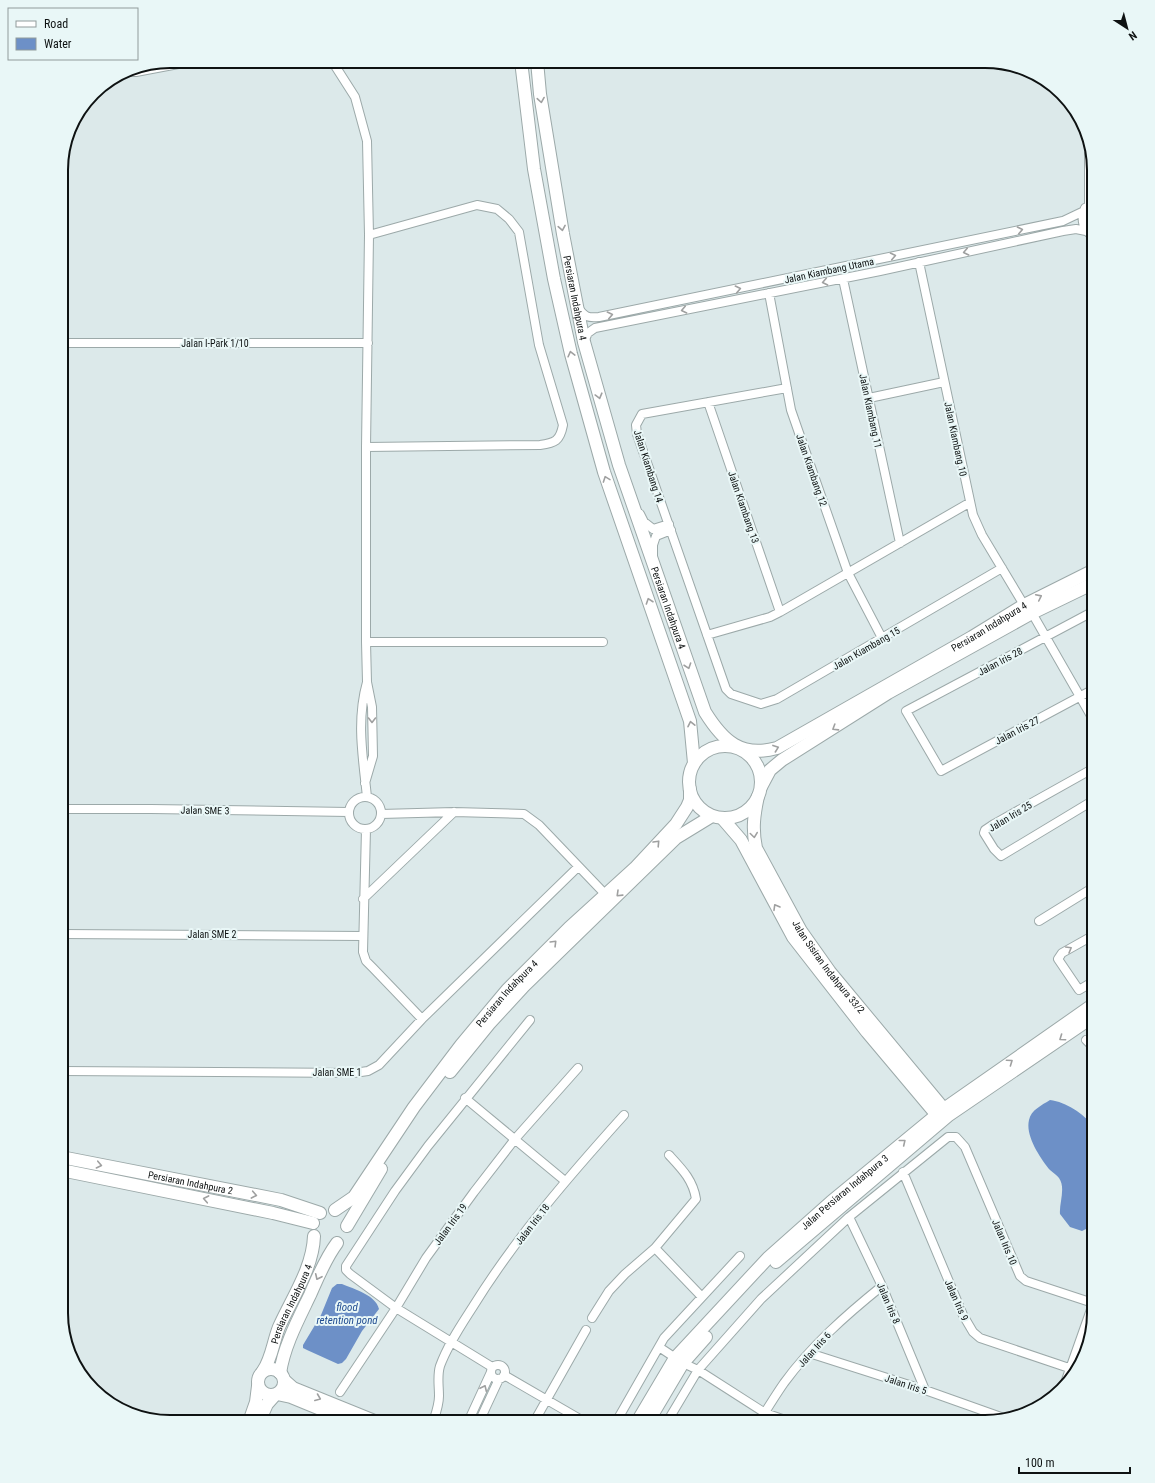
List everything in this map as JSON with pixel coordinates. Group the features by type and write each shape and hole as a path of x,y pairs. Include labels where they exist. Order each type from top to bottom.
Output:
{"main road":[{"path":"522,68 534,169 554,279 570,354 604,472 690,721 694,763 690,776 690,789 698,805 717,817 733,817 744,813 752,806 759,792 760,775 756,764 748,754 738,748 726,746 714,748 703,754 694,763"},
{"name":"Persiaran Indahpura 4","path":"538,68 547,136 584,342 606,424 633,504 704,712 714,727 738,748 764,752 777,748 972,637 1028,609 1087,586"},
{"name":"Persiaran Indahpura 4","path":"759,792 770,770 782,760 1087,574"},
{"name":"Persiaran Indahpura 4","path":"335,1210 354,1197 414,1107 461,1045 507,990 604,894 635,868 682,816 690,800 690,789"},
{"name":"Jalan Sisiran Indahpura 33/2","path":"759,792 752,820 756,848 801,931 830,972 943,1115"},
{"name":"Persiaran Indahpura 4","path":"347,1226 379,1172 422,1110 461,1058 503,1008 676,838 717,817"},
{"name":"Jalan Sisiran Indahpura 33/2","path":"717,817 740,840 793,937 862,1026 943,1115"},
{"name":"Jalan Persiaran Indahpura 3","path":"642,1415 679,1361 768,1258 843,1192 943,1115 1087,1009"},
{"name":"Jalan Persiaran Indahpura 3","path":"943,1115 1087,1021"},
{"name":"Persiaran Indahpura 2","path":"68,1158 280,1200 316,1218"},
{"name":"Persiaran Indahpura 2","path":"68,1171 273,1213 316,1218"},
{"path":"330,1210 335,1210 343,1216 347,1226 344,1236 337,1243 324,1243 314,1236 316,1218 330,1210"},
{"name":"Persiaran Indahpura 4","path":"251,1415 256,1402 258,1386 257,1379 264,1371 279,1329 313,1255 314,1236"},
{"name":"Persiaran Indahpura 4","path":"263,1415 267,1404 283,1387 282,1376 286,1348 328,1254 337,1243"},
{"name":"Jalan Persiaran Indahpura 3","path":"652,1415 679,1361"},
{"path":"264,1371 274,1369 293,1388 360,1415"},
{"path":"258,1386 263,1394 269,1396 276,1395 291,1397 335,1415"}],"street":[{"path":"336,68 355,97 367,142 369,235 366,447 366,642 367,682 371,700 373,756 365,783"},
{"path":"366,447 540,445 552,443 561,436 563,425 539,344 519,232 510,219 497,209 477,205 369,235"},
{"path":"1086,231 1083,221 1084,211 1087,207"},
{"name":"Jalan Kiambang Utama","path":"577,306 584,316 590,318 599,317 1063,221 1084,211"},
{"name":"Jalan Kiambang Utama","path":"584,342 588,333 595,328 843,279 1063,231 1076,229 1086,231"},
{"name":"Jalan Kiambang 10","path":"919,262 969,503 982,535 1045,637 1087,709"},
{"name":"Jalan Kiambang 11","path":"843,279 900,543"},
{"name":"Jalan Kiambang 12","path":"769,293 790,410 848,572 882,638"},
{"name":"Jalan I-Park 1/10","path":"68,343 368,343"},
{"path":"869,398 944,382"},
{"name":"Jalan Kiambang 14","path":"726,689 637,434 636,425 642,414 786,388"},
{"name":"Jalan Kiambang 13","path":"708,402 780,612"},
{"path":"707,635 770,617 780,612 969,503"},
{"path":"633,504 650,527 656,529 670,527"},
{"path":"653,562 653,545 655,539 658,535 670,527"},
{"name":"Jalan Kiambang 15","path":"726,689 731,694 761,704 769,703 1002,568"},
{"name":"Jalan Iris 28","path":"941,771 906,712 1087,615"},
{"path":"366,642 603,642"},
{"path":"367,682 362,698 360,720 362,764 367,797"},
{"name":"Jalan Iris 27","path":"941,771 1087,693"},
{"name":"Jalan Iris 25","path":"1087,772 994,824 985,830 984,833 994,849 1001,856 1087,804"},
{"path":"367,797 378,802 381,814 379,821 366,829 354,824 349,812 355,801 367,797"},
{"name":"Jalan SME 3","path":"68,809 349,812"},
{"path":"381,814 454,812 524,814 539,825 604,894"},
{"path":"363,899 454,812"},
{"path":"366,829 363,899 363,952 366,961 422,1019"},
{"name":"Jalan SME 1","path":"68,1072 354,1073 368,1071 379,1065 422,1019 578,867"},
{"path":"1039,921 1087,891"},
{"name":"Jalan SME 2","path":"68,934 363,936"},
{"path":"1087,939 1062,953 1058,959 1079,990 1087,985"},
{"path":"530,1020 465,1098 395,1191 346,1266 346,1270 396,1308 491,1370 493,1377 502,1377 573,1415"},
{"name":"Jalan Iris 19","path":"340,1392 396,1308 426,1258 474,1192 516,1139 578,1068"},
{"path":"465,1098 565,1181"},
{"name":"Jalan Iris 18","path":"436,1415 438,1408 437,1379 440,1366 451,1343 487,1284 565,1181 624,1115"},
{"name":"Jalan Iris 10","path":"903,1172 948,1137 956,1137 965,1147 1020,1276 1026,1281 1087,1300"},
{"path":"592,1318 609,1291 625,1274 655,1248 696,1199 694,1187 688,1176 669,1155"},
{"path":"671,1415 698,1370 761,1300 849,1217 903,1172"},
{"name":"Jalan Iris 9","path":"903,1172 963,1315 973,1332 980,1338 1069,1368"},
{"name":"Jalan Iris 8","path":"849,1217 882,1286 925,1390"},
{"path":"655,1248 702,1297"},
{"path":"620,1415 659,1347 677,1322 740,1256"},
{"name":"Jalan Iris 6","path":"764,1413 784,1383 809,1353 841,1320 882,1286"},
{"path":"1067,1374 1086,1322"},
{"path":"538,1415 586,1330"},
{"path":"659,1347 679,1361 698,1370 764,1413 770,1415"},
{"name":"Jalan Iris 5","path":"809,1353 925,1390 994,1414"},
{"path":"471,1415 491,1370 497,1364 502,1365 505,1369 502,1377 482,1415"}],"water":[{"path":"1050,1100 1056,1101 1074,1109 1087,1120 1087,1228 1082,1231 1070,1227 1060,1214 1062,1191 1061,1182 1042,1160 1029,1133 1028,1126 1030,1116 1037,1108"},
{"name":"flood retention pond","path":"337,1284 342,1284 358,1290 369,1296 374,1300 379,1309 362,1331 346,1359 342,1363 338,1364 303,1348 303,1345 321,1315 332,1288"}]}
